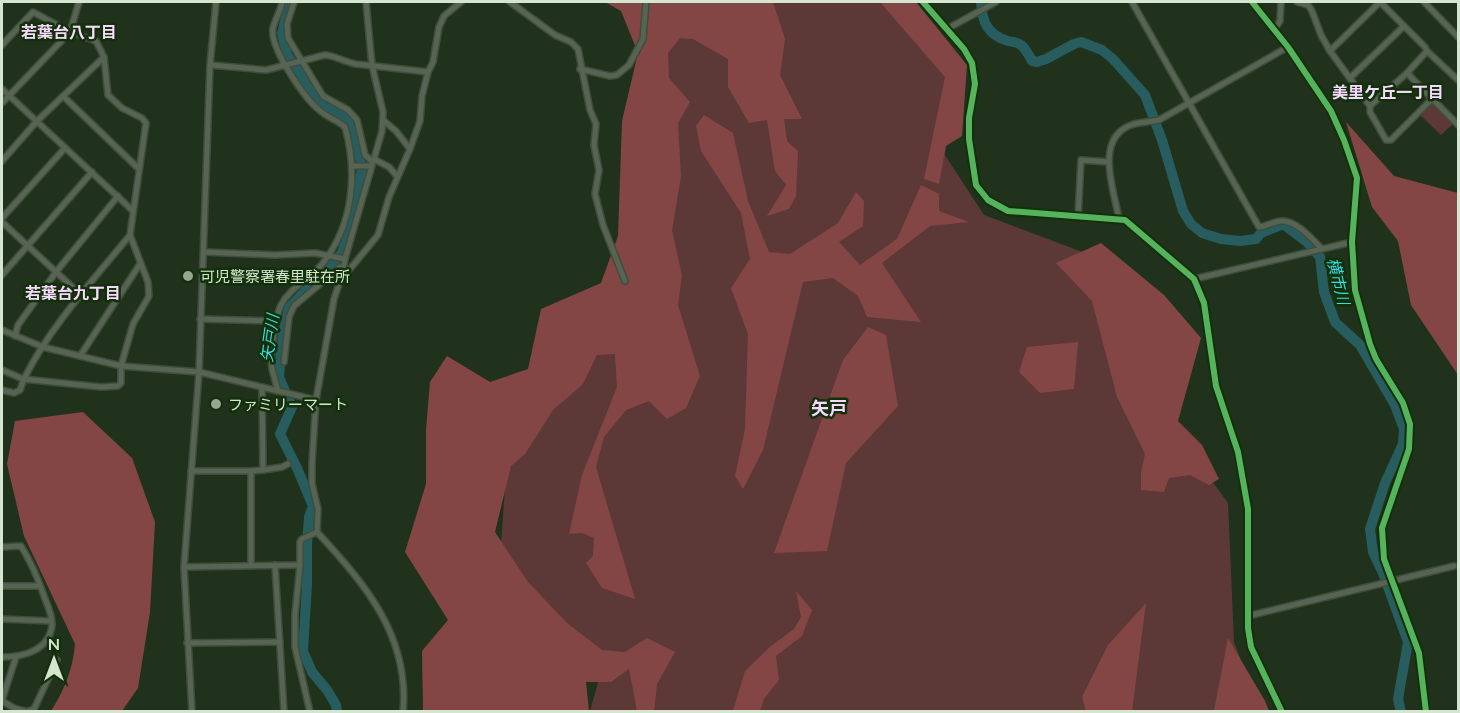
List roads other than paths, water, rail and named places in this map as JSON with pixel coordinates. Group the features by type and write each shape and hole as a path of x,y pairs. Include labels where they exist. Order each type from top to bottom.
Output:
{"street":[{"path":"2,104 70,32 79,2"},
{"path":"192,711 184,567 199,372 210,65 216,2"},
{"path":"278,391 272,367 278,313 286,297 318,269 339,239 350,202 353,166 351,147 345,127 318,110 310,101 285,65 273,40 273,28 282,2"},
{"path":"294,2 287,24 288,38 323,96 348,110 357,120 365,155 372,162"},
{"path":"366,2 372,65 383,120 381,137 334,299 316,400 312,484 318,509 317,532 376,603 398,648 403,675 403,711"},
{"path":"342,275 350,269 378,235 389,197 420,120 422,96 433,62 439,27 444,16 461,2"},
{"path":"510,2 578,49 580,69 588,92 590,110 596,124 594,145 599,170 595,194 603,225 625,281"},
{"path":"580,69 610,76 617,75 629,65 643,39 646,2"},
{"path":"923,2 968,56 974,72 975,84 969,129 974,176 980,191 988,200 1008,211 1119,219 1132,224 1194,279 1204,303 1216,386 1238,452 1248,509 1249,642 1282,711"},
{"path":"947,29 996,2"},
{"path":"1132,2 1259,227 1280,221 1292,223 1321,248"},
{"path":"1252,2 1288,47 1331,111 1357,178 1352,242 1355,290 1376,359 1403,403 1410,424 1410,448 1382,528 1384,559 1419,653 1426,711"},
{"path":"1274,30 1280,21 1281,2"},
{"path":"1297,2 1308,5 1312,11 1330,51 1370,106 1386,140 1391,140 1432,99"},
{"path":"1330,51 1380,2 1458,80"},
{"path":"1424,2 1458,37"},
{"path":"2,45 33,12 70,32 96,41 104,57 108,95 122,108 142,118 146,123 130,235 148,282 149,296 133,324 121,366 121,382 114,388 23,379 2,370"},
{"path":"1351,77 1404,26"},
{"path":"1119,219 1109,162 1111,146 1117,135 1133,124 1145,124 1158,120 1288,47"},
{"path":"1370,106 1407,73 1427,51"},
{"path":"210,65 266,70 325,55 334,56 346,62 428,72"},
{"path":"2,161 37,121 104,57"},
{"path":"1407,73 1458,123"},
{"path":"2,89 132,210"},
{"path":"63,96 139,169"},
{"path":"383,120 396,131 410,149"},
{"path":"2,218 65,148"},
{"path":"1078,217 1082,160 1109,162"},
{"path":"353,166 372,162 389,167 397,176"},
{"path":"2,275 92,172"},
{"path":"15,336 18,325 56,272 118,196"},
{"path":"2,222 81,295"},
{"path":"2,390 17,392 22,387 23,379 43,347 81,295 130,235"},
{"path":"1194,279 1352,242"},
{"path":"204,252 275,255 315,253 345,259"},
{"path":"80,356 140,264"},
{"path":"284,362 289,317 294,306 333,272 340,267 343,268"},
{"path":"200,319 276,321"},
{"path":"2,330 43,347 121,366 199,372 316,400"},
{"path":"262,387 263,470"},
{"path":"191,471 251,471 282,467 288,464"},
{"path":"251,471 251,565"},
{"path":"310,711 295,647 295,614 300,542 317,532"},
{"path":"2,547 21,546 33,566 51,621 49,633 40,647 33,652 16,657 2,657"},
{"path":"275,565 284,711"},
{"path":"184,567 300,565"},
{"path":"1248,616 1454,566"},
{"path":"2,585 40,586"},
{"path":"2,619 51,621"},
{"path":"187,643 280,642"},
{"path":"16,657 3,691 2,701 14,708 28,711 34,709 57,660"}],"waterway":[{"name":"矢戸川","path":"290,2 282,33 287,55 321,104 349,119 355,131 362,169 353,222 342,253 289,308 283,334 279,377 292,407 280,434 313,506 309,517 307,544 303,651 312,672 336,705 337,712"},
{"name":"横市川","path":"981,2 984,21 990,31 1001,38 1021,45 1032,61 1046,59 1081,42 1102,50 1113,59 1145,95 1162,140 1183,211 1191,224 1202,233 1221,239 1240,241 1256,239 1261,233 1283,224 1307,242 1320,257 1324,292 1335,322 1360,345 1395,405 1404,429 1403,444 1385,483 1370,529 1373,552 1408,642 1398,699 1401,712"}],"place":[{"name":"可児警察署春里駐在所","path":"188,276"},
{"name":"ファミリーマート","path":"216,404"}],"district":[{"name":"若葉台八丁目","path":"69,31"},
{"name":"美里ケ丘一丁目","path":"1388,91"},
{"name":"若葉台九丁目","path":"73,292"},
{"name":"矢戸","path":"829,408"}]}
